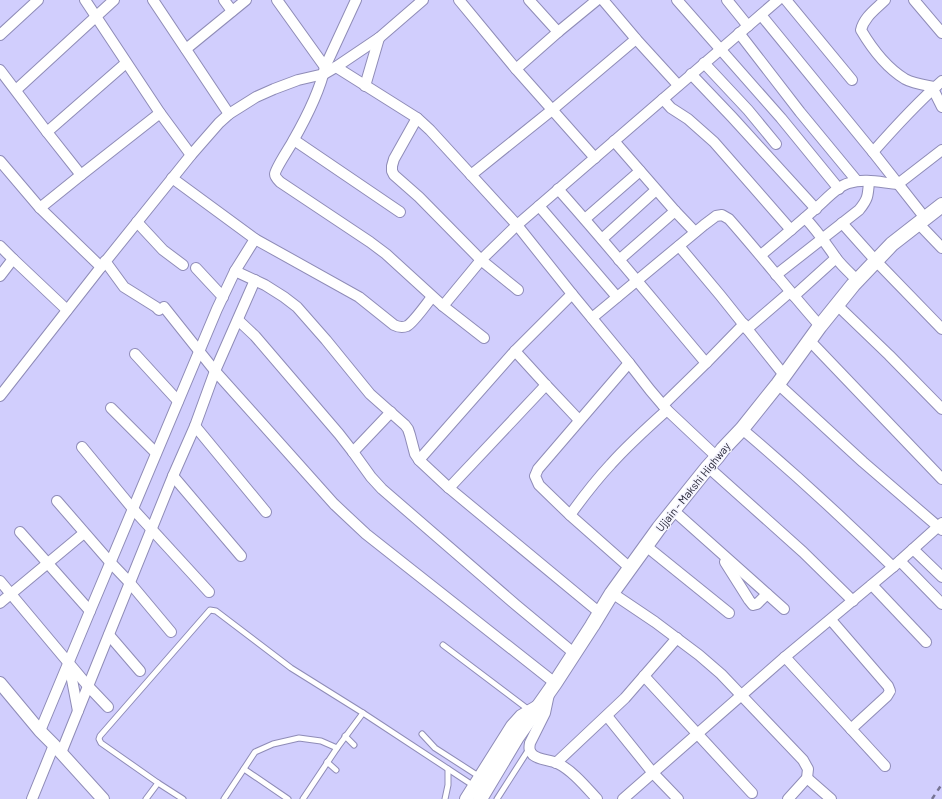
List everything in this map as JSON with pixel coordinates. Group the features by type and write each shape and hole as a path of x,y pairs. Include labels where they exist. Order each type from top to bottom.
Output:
{"main road":[{"name":"Ujjain - Makshi Highway","path":"478,787 517,737 535,707 552,687 575,654 612,593 673,510 723,449 742,429 781,380 809,340 858,280 892,244 942,205"}],"street":[{"path":"0,35 38,0"},
{"path":"85,0 160,113 191,155"},
{"path":"16,90 114,0"},
{"path":"153,0 229,114"},
{"path":"224,0 232,11"},
{"path":"186,49 246,0"},
{"path":"277,0 325,70"},
{"path":"356,0 309,109 276,172 277,178 280,182 386,254 432,297 484,338"},
{"path":"0,396 103,264 172,178 219,123 229,114 256,97 336,67 379,38 423,0"},
{"path":"459,0 516,69 595,158"},
{"path":"529,0 558,32"},
{"path":"516,69 596,0"},
{"path":"603,0 678,85"},
{"path":"677,0 781,118 839,188"},
{"path":"727,0 748,26"},
{"path":"786,0 852,80"},
{"path":"885,0 869,16 861,30 868,41 893,70 905,79 919,84 937,85"},
{"path":"914,0 942,33"},
{"path":"443,306 482,260 517,226 662,98 776,1"},
{"path":"761,15 898,184 942,248"},
{"path":"739,33 858,181"},
{"path":"365,86 379,38"},
{"path":"471,175 552,110 636,39"},
{"path":"47,132 126,63"},
{"path":"704,63 748,110 776,144"},
{"path":"336,67 417,118 430,130 517,226 650,390 712,462 853,601"},
{"path":"0,70 81,175"},
{"path":"691,74 816,209"},
{"path":"937,85 942,107"},
{"path":"873,152 937,85"},
{"path":"662,98 671,108 700,129 714,142 791,230"},
{"path":"40,208 160,113"},
{"path":"417,118 394,159 392,166 394,175 419,197 482,260 518,290"},
{"path":"294,140 400,212"},
{"path":"614,141 656,190 695,232"},
{"path":"761,256 839,188 848,183 858,181 898,184 942,150"},
{"path":"0,161 40,208 103,264 124,287 156,307 162,308 215,371 334,504 366,534 552,687 545,712 530,743 529,748 531,753 534,756 564,767 597,799"},
{"path":"585,219 640,170"},
{"path":"172,178 255,239 359,297 398,327 407,326 412,322 432,297"},
{"path":"776,275 859,210 866,202 869,182"},
{"path":"558,189 706,363"},
{"path":"602,239 656,190"},
{"path":"539,206 618,297"},
{"path":"619,260 675,211"},
{"path":"592,318 695,232 716,216 722,215 729,219 820,326"},
{"path":"805,218 845,269 858,280"},
{"path":"137,222 163,250 183,265"},
{"path":"842,223 876,261 942,329"},
{"path":"40,731 223,297 235,271 255,239"},
{"path":"0,246 12,259 68,310"},
{"path":"623,799 785,657 831,620 941,526 863,462 815,420 781,380 746,326 679,246"},
{"path":"570,514 610,464 706,363 746,326 792,294 836,258"},
{"path":"0,276 12,259"},
{"path":"196,268 223,297"},
{"path":"235,271 265,285 284,297 297,308 326,340 370,394 408,429 415,454 419,460 449,488 600,613"},
{"path":"32,799 78,711 173,476 195,426 215,371 255,280"},
{"path":"419,460 515,351 572,294"},
{"path":"837,305 942,409"},
{"path":"238,320 255,336 353,452 371,477 382,489 575,654"},
{"path":"809,340 942,479"},
{"path":"515,351 579,420"},
{"path":"135,354 178,402"},
{"path":"629,363 538,469 535,476 539,485 630,568"},
{"path":"449,488 546,385"},
{"path":"111,408 156,453"},
{"path":"353,452 391,412"},
{"path":"195,426 266,512"},
{"path":"742,429 821,498 857,532 942,604"},
{"path":"82,447 133,509 209,592"},
{"path":"173,476 241,556"},
{"path":"57,501 130,583 171,632"},
{"path":"673,510 784,609"},
{"path":"20,532 90,610"},
{"path":"0,603 84,533"},
{"path":"646,546 729,613"},
{"path":"913,549 942,577"},
{"path":"717,550 753,604 757,604 767,594"},
{"path":"0,581 88,686 108,707"},
{"path":"872,585 926,642"},
{"path":"612,593 677,638 721,674 804,760 808,769 807,778 788,799"},
{"path":"831,620 888,686 890,691 887,696 851,729"},
{"path":"109,635 140,671"},
{"path":"556,763 625,698 677,638"},
{"path":"785,657 886,766"},
{"path":"68,662 78,711"},
{"path":"644,676 752,793"},
{"path":"0,683 40,731 102,799"},
{"path":"466,799 478,787 512,726 521,716 535,707"},
{"path":"607,716 653,773 678,799"},
{"path":"807,778 831,799"}],"lane":[{"path":"183,799 101,743 99,739 210,610 216,611 291,668 478,787"},
{"path":"443,645 535,707"},
{"path":"303,799 345,736 363,713"},
{"path":"422,734 435,748 478,787"},
{"path":"345,736 354,745"},
{"path":"224,799 255,752 273,744 299,738 321,741 337,748"},
{"path":"497,799 529,748"},
{"path":"327,762 336,770"},
{"path":"244,769 288,799"},
{"path":"445,799 448,785 448,769"},
{"path":"146,799 158,782"}],"railway":[{"path":"932,799 942,784"}]}
